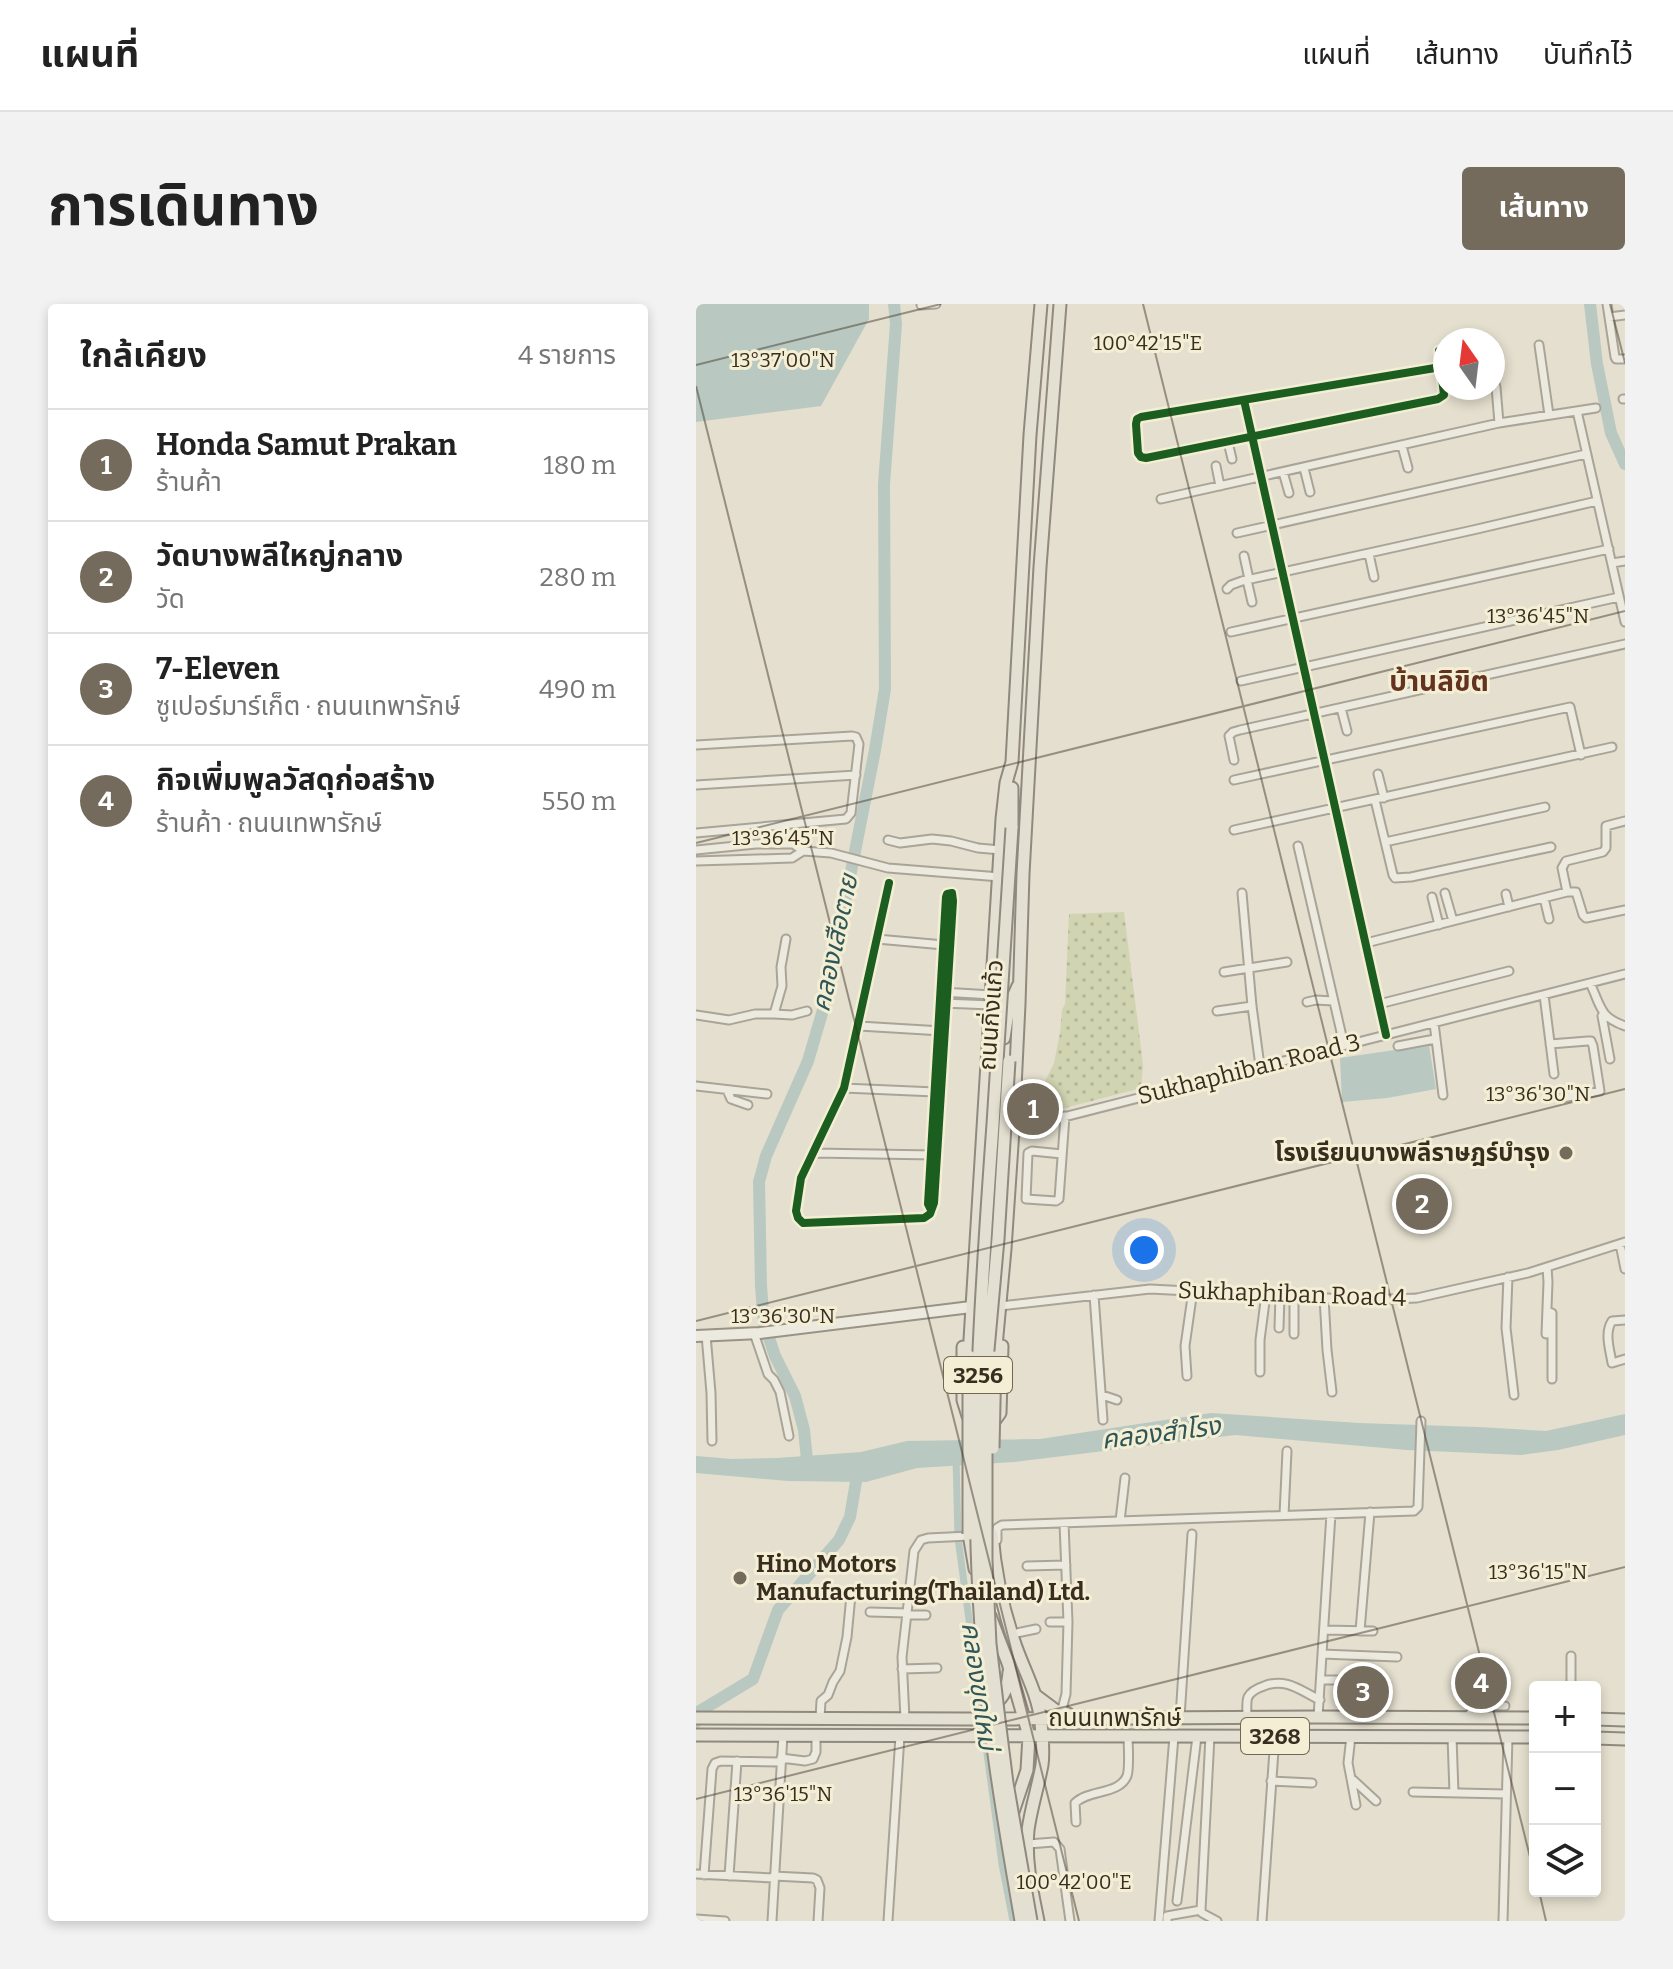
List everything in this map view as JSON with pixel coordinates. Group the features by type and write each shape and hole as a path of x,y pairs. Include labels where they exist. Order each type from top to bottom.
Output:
{"main road":[{"name":"ถนนกิ่งแก้ว","path":"1021,1718 1008,1663 963,1536 971,1314 1041,304"},
{"name":"ถนนกิ่งแก้ว","path":"1040,1718 1035,1694 1012,1634 1000,1591 992,1534 995,1351 1013,1130 1040,567 1060,304"},
{"name":"3256","path":"1011,769 1012,828 980,1297 977,1547 980,1624 993,1753 1019,1921"},
{"name":"3256","path":"985,1305 1005,1025 1019,984"},
{"name":"3256","path":"1012,999 998,1239 986,1372 986,1560 990,1644 999,1720 1031,1921"},
{"path":"701,1335 971,1314 985,1305 995,1351"},
{"path":"971,1314 963,1341 963,1400 966,1413 972,1420 995,1420 1001,1404 999,1312"},
{"path":"966,1719 999,1701 1007,1687 1008,1663"},
{"path":"1035,1694 1061,1713 1084,1718"},
{"name":"ถนนเทพารักษ์","path":"696,1718 1529,1718"},
{"name":"3256","path":"1021,1718 1035,1736 1042,1762 1028,1844 1030,1884 1038,1921"},
{"name":"3256","path":"1007,1837 1040,1718"},
{"path":"1601,1719 1625,1720"},
{"name":"ถนนเทพารักษ์","path":"701,1735 1529,1737"},
{"path":"1042,1762 1054,1745 1067,1735"},
{"path":"1015,1736 1029,1756"},
{"path":"1601,1738 1625,1739"}],"street":[{"path":"921,305 936,304"},
{"path":"1607,304 1615,357 1625,359"},
{"path":"1609,317 1625,315"},
{"path":"1539,345 1549,415"},
{"path":"1433,368 1141,417 1136,424 1138,453 1146,458 1433,400"},
{"path":"1244,400 1386,1035"},
{"path":"1497,400 1499,423"},
{"path":"1161,499 1499,423 1596,408"},
{"path":"1577,411 1612,563 1620,580 1619,597 1625,622"},
{"path":"1228,442 1232,459"},
{"path":"1402,446 1408,468"},
{"path":"1237,533 1586,454"},
{"path":"1216,466 1220,486"},
{"path":"1304,468 1310,492"},
{"path":"1283,472 1289,493"},
{"path":"1227,589 1248,580 1597,501"},
{"path":"1231,632 1609,549"},
{"path":"1369,554 1374,577"},
{"path":"1244,556 1252,602"},
{"path":"1612,563 1625,561"},
{"path":"1241,681 1619,597"},
{"path":"1234,760 1229,736 1233,732 1625,644"},
{"path":"1234,780 1570,707 1581,755"},
{"path":"1341,708 1347,731"},
{"path":"696,745 852,736 859,739 851,813 846,819 696,833"},
{"path":"1234,830 1612,747"},
{"path":"1378,774 1385,842 1395,878 1551,847"},
{"path":"696,785 856,775"},
{"path":"1385,842 1545,807"},
{"path":"1567,892 1562,868 1566,861 1603,852 1606,848 1606,826 1625,821"},
{"path":"888,840 900,843 932,839 1001,850"},
{"path":"696,850 793,844 803,851 831,853 888,868 1000,877"},
{"path":"748,845 748,858"},
{"path":"1298,846 1344,1045"},
{"path":"696,861 792,858 803,851"},
{"path":"889,883 844,1088 799,1186 796,1211 803,1223 924,1218 930,1214 928,1204 952,893 946,897 947,945"},
{"path":"1366,943 1567,892 1576,892 1586,918 1625,910"},
{"path":"1242,893 1260,1066"},
{"path":"1445,893 1453,921"},
{"path":"1506,894 1509,907"},
{"path":"1432,897 1439,925"},
{"path":"1544,898 1549,919"},
{"path":"774,1014 782,986 781,967 786,939"},
{"path":"877,939 947,945"},
{"path":"1224,972 1287,962"},
{"path":"1379,1004 1509,971"},
{"name":"Sukhaphiban Road 3","path":"1013,1130 1625,974"},
{"path":"1590,983 1601,1010 1610,1059"},
{"path":"944,992 992,1000"},
{"path":"961,1003 962,993"},
{"path":"1544,995 1554,1074"},
{"path":"943,1003 992,1000"},
{"path":"1307,1002 1333,1001"},
{"path":"1217,1011 1252,1006"},
{"path":"1601,1010 1608,1020 1625,1026"},
{"path":"696,1015 729,1020 755,1014 792,1015 807,1011"},
{"path":"1434,1023 1443,1095"},
{"path":"859,1026 941,1031"},
{"path":"1398,1046 1435,1039"},
{"path":"1550,1044 1591,1041 1593,1046 1600,1091 1562,1098"},
{"path":"696,1086 767,1094"},
{"path":"844,1088 937,1093"},
{"path":"727,1090 731,1099 748,1105"},
{"path":"1062,1154 1028,1153 1026,1199 1059,1199 1065,1116"},
{"path":"813,1153 934,1155"},
{"path":"1623,1243 1625,1269"},
{"name":"Sukhaphiban Road 4","path":"999,1312 1094,1295 1150,1289 1389,1300 1417,1298 1547,1267 1623,1243"},
{"path":"1546,1334 1547,1267"},
{"path":"1508,1277 1506,1328 1514,1395"},
{"path":"1187,1376 1185,1346 1193,1290"},
{"path":"1260,1372 1260,1340 1266,1294"},
{"path":"1094,1295 1103,1420"},
{"path":"1279,1328 1280,1295"},
{"path":"1294,1296 1294,1334"},
{"path":"1324,1297 1332,1392"},
{"path":"1547,1311 1552,1313 1552,1379"},
{"path":"1625,1320 1612,1321 1608,1339 1612,1363 1625,1359"},
{"path":"757,1333 768,1374 780,1392 789,1436"},
{"path":"701,1335 711,1393 712,1441"},
{"path":"1102,1395 1117,1400"},
{"path":"1000,1591 1003,1578 997,1534 998,1527 1002,1525 1416,1510 1421,1421"},
{"path":"1284,1515 1287,1451"},
{"path":"1120,1521 1125,1478"},
{"path":"1360,1631 1370,1512"},
{"path":"1318,1717 1331,1514"},
{"path":"1061,1713 1066,1694 1068,1622 1064,1523"},
{"path":"1180,1717 1192,1534"},
{"path":"905,1719 902,1669 914,1551 921,1540 963,1536"},
{"path":"1027,1566 1066,1565"},
{"path":"820,1718 821,1701 828,1695 840,1671 851,1595"},
{"path":"870,1612 926,1615"},
{"path":"1050,1622 1068,1622"},
{"path":"1012,1634 1036,1629"},
{"path":"1324,1630 1373,1631"},
{"path":"1322,1654 1397,1657"},
{"path":"1571,1656 1571,1681"},
{"path":"902,1669 937,1668"},
{"path":"1321,1680 1338,1680"},
{"path":"1247,1717 1248,1697 1254,1689 1270,1683 1297,1687 1320,1700"},
{"path":"1467,1718 1471,1709 1477,1706 1505,1706"},
{"path":"772,1921 783,1735"},
{"path":"816,1736 813,1759 715,1763 700,1875 813,1878 820,1888 818,1921"},
{"path":"888,1921 900,1736"},
{"path":"1076,1822 1075,1803 1082,1797 1112,1790 1126,1776 1128,1736"},
{"path":"1159,1921 1174,1736"},
{"path":"1177,1901 1197,1736"},
{"path":"1210,1736 1201,1910 1217,1921"},
{"path":"1262,1921 1275,1736"},
{"path":"1351,1736 1348,1763 1356,1805"},
{"path":"1452,1737 1454,1793"},
{"path":"1503,1921 1508,1737"},
{"path":"729,1876 737,1761"},
{"path":"1351,1778 1376,1801"},
{"path":"1271,1781 1312,1783"},
{"path":"1413,1792 1506,1794"},
{"path":"1028,1844 1054,1842 1060,1849 1070,1921"},
{"path":"1167,1921 1167,1916 1172,1914 1201,1910"},
{"path":"696,1919 725,1921"}],"green space":[{"path":"1124,912 1143,1065 1141,1088 1042,1114 1044,1083 1054,1063 1065,1004 1069,914"}],"water":[{"path":"696,304 869,304 869,319 821,406 696,422"},
{"path":"1429,1045 1436,1089 1342,1102 1340,1058"},
{"name":"คลองสำโรง","path":"1211,1413 1546,1431 1625,1414 1625,1435 1521,1455 1407,1450 1235,1435 1014,1462 917,1468 866,1482 788,1481 696,1473 696,1456 777,1458 861,1452 907,1441 1040,1439"}],"waterway":[{"name":"คลองเสือตาย","path":"808,1470 804,1430 795,1396 775,1356 764,1323 759,1182 766,1156 808,1061 825,1003 885,689 884,484 896,324 894,304"},
{"path":"1590,304 1597,364 1611,433 1625,464"},
{"name":"คลองขุดใหม่","path":"956,1457 958,1538 1002,1864 1013,1921"},
{"path":"696,1722 700,1711 753,1679 778,1610 839,1540 850,1517 858,1470"}],"cycle path":[{"path":"1433,368 1141,417 1136,424 1138,453 1146,458 1433,400"},
{"path":"1244,400 1386,1035"},
{"path":"889,883 844,1088 801,1178 796,1211 803,1223 924,1218 930,1214 934,1203 952,893 946,897 928,1204 931,1210"}],"place":[{"name":"Honda Samut Prakan","path":"1033,1109"},
{"name":"โรงเรียนบางพลีราษฎร์บำรุง","path":"1566,1153"},
{"name":"วัดบางพลีใหญ่กลาง","path":"1422,1204"},
{"name":"Hino Motors Manufacturing(Thailand) Ltd.","path":"740,1578"},
{"name":"กิจเพิ่มพูลวัสดุก่อสร้าง","path":"1481,1683"},
{"name":"7-Eleven","path":"1363,1692"}],"district":[{"name":"บ้านลิขิต","path":"1439,681"}]}
